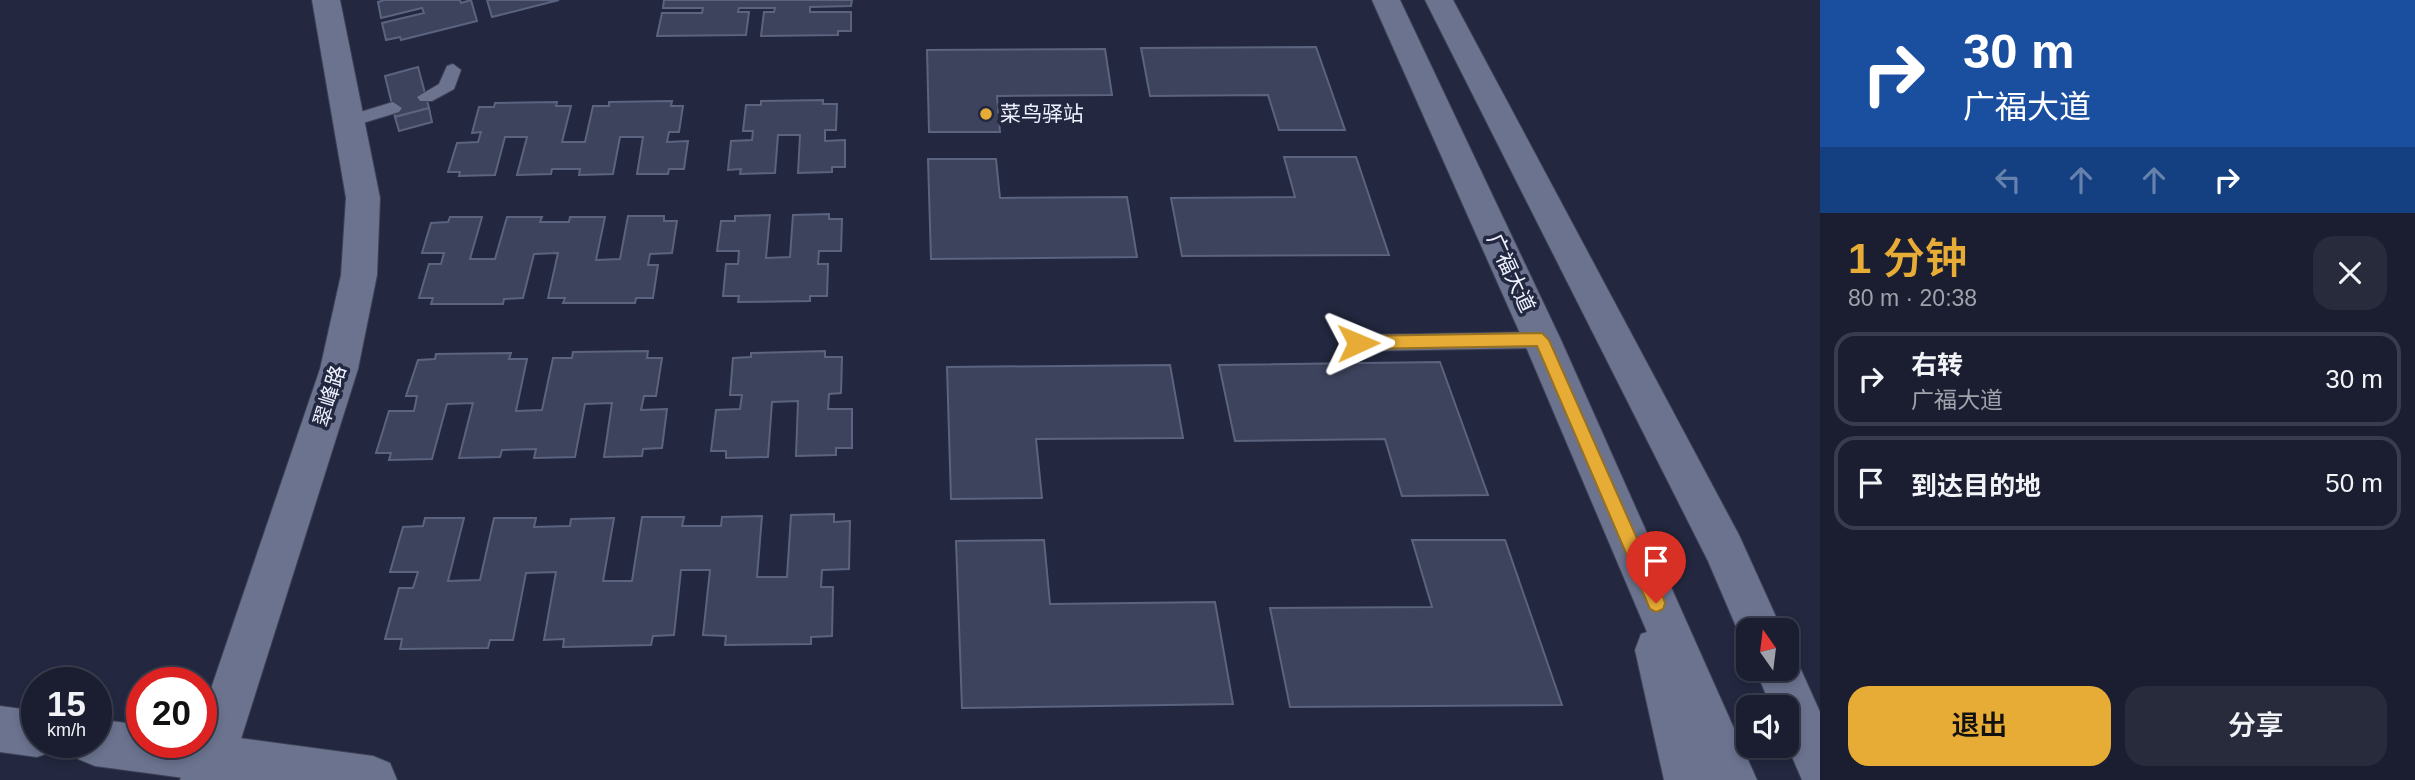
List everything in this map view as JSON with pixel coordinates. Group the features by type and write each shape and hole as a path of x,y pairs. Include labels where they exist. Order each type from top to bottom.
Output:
{"main road":[{"name":"翠峰路","path":"208,769 339,369 359,275 363,198 326,0"},
{"name":"广福大道","path":"1386,0 1542,340 1733,780"},
{"path":"1439,0 1724,549 1754,618"},
{"path":"1724,549 1767,618"},
{"path":"1634,552 1688,780"},
{"path":"1799,671 1820,705"},
{"path":"1783,681 1820,767"},
{"path":"0,729 21,732"},
{"path":"112,746 208,769 373,780"}],"lane":[{"path":"426,97 445,91 452,82 453,70"},
{"path":"350,121 393,107"},
{"path":"1358,343 1542,340"}],"building":[{"path":"460,0 461,3 471,0 477,21 401,40 400,37 386,40 382,23 424,13 422,8 381,18 378,2"},
{"path":"487,0 559,0 492,17"},
{"path":"664,0 852,0 851,6 810,7 810,12 851,12 851,31 838,31 838,35 761,36 764,12 774,12 775,8 739,8 738,12 749,12 746,35 657,36 662,13 702,13 703,8 663,8"},
{"path":"1316,47 1345,130 1279,130 1268,95 1150,96 1141,48"},
{"path":"1105,49 1112,95 997,96 1000,132 929,132 927,50"},
{"path":"418,67 429,108 395,117 385,76"},
{"path":"823,100 823,104 837,104 836,130 825,130 825,141 845,140 845,167 832,167 832,172 798,173 800,135 778,135 775,173 740,174 741,169 728,170 731,141 752,140 753,131 743,131 746,105 761,105 761,101"},
{"path":"672,101 671,106 683,106 679,132 669,132 667,142 688,141 684,169 669,169 668,174 637,174 643,137 620,137 613,174 579,175 580,169 552,169 551,174 517,175 527,137 505,137 495,175 459,176 460,172 448,172 457,143 478,142 481,132 472,133 479,107 494,107 495,103 557,102 556,106 571,106 562,142 585,142 593,106 609,106 609,102"},
{"path":"429,108 432,122 399,131 395,117"},
{"path":"1284,157 1356,157 1389,255 1182,256 1171,198 1295,197"},
{"path":"928,159 996,159 1000,198 1127,197 1137,257 931,259"},
{"path":"829,214 829,219 842,219 841,251 819,251 818,264 828,264 827,296 810,296 810,301 738,302 739,296 723,296 726,264 738,264 739,251 717,251 721,221 735,221 735,216 770,215 766,258 790,257 793,215"},
{"path":"628,216 664,216 664,221 677,221 672,253 650,254 648,265 658,265 653,298 636,298 635,303 563,303 565,298 548,298 558,253 534,254 523,298 504,299 503,304 431,304 433,298 419,298 429,264 441,264 444,253 422,253 431,223 448,222 450,217 482,217 470,259 495,259 507,217 542,217 540,222 569,222 570,217 605,217 596,260 620,259"},
{"path":"648,351 647,358 662,358 656,396 644,396 641,410 667,409 662,448 643,449 642,456 604,457 612,403 585,404 575,457 534,458 536,449 502,450 500,457 459,458 473,403 447,404 432,459 389,460 391,453 376,453 389,411 414,411 417,396 406,396 418,360 435,359 436,354 511,353 509,359 527,359 516,411 542,410 553,358 572,358 573,352"},
{"path":"825,351 825,357 842,357 841,393 829,394 828,409 852,409 852,448 836,448 836,455 796,456 798,401 772,402 768,457 726,458 726,451 711,451 716,410 740,409 742,395 730,395 733,358 751,357 751,353"},
{"path":"1440,362 1488,495 1402,496 1385,439 1235,441 1219,365"},
{"path":"1170,365 1183,438 1036,439 1042,498 951,499 947,367"},
{"path":"834,514 834,522 850,521 849,569 822,570 821,587 833,587 832,636 811,637 811,644 725,645 726,636 703,635 710,570 681,570 674,635 653,636 651,645 563,647 564,639 544,640 556,572 526,573 513,640 490,640 488,648 400,649 402,639 385,639 399,588 413,588 418,572 390,572 403,527 423,526 425,518 464,518 448,581 480,580 494,518 536,518 534,527 570,526 571,519 614,518 603,581 632,581 642,517 684,517 682,526 721,526 722,517 762,516 757,577 787,577 791,515"},
{"path":"1044,540 1050,604 1215,602 1233,704 962,708 956,541"},
{"path":"1412,540 1505,540 1562,705 1290,707 1270,608 1432,607"}],"place":[{"name":"菜鸟驿站","path":"986,114"}],"route":[{"path":"1358,343 1542,340 1656,603"}]}
